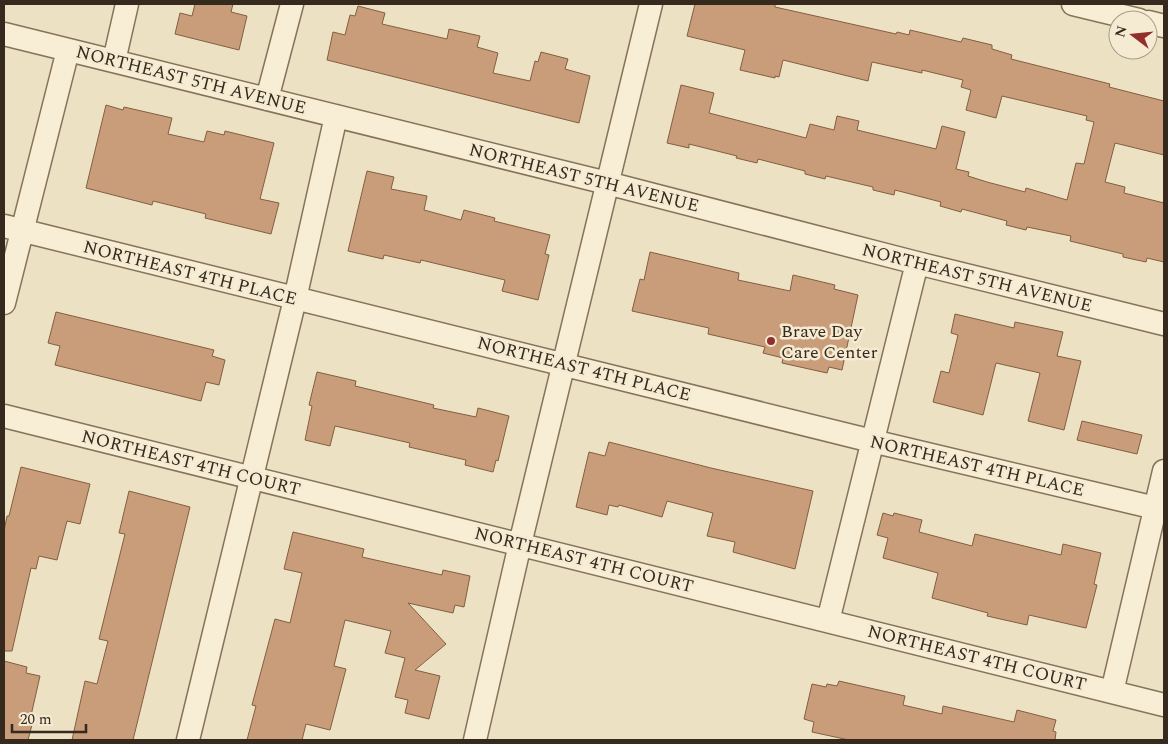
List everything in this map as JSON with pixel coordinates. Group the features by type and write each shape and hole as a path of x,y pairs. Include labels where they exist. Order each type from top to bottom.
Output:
{"street":[{"path":"114,61 127,4"},
{"path":"267,99 292,4"},
{"path":"475,740 520,544 650,4"},
{"path":"1073,4 1108,12"},
{"name":"NORTHEAST 5TH AVENUE","path":"4,34 607,183 1164,324"},
{"path":"4,303 13,228 68,50"},
{"path":"188,740 295,299 336,116"},
{"name":"NORTHEAST 4TH PLACE","path":"13,228 872,441 1160,509"},
{"path":"828,621 917,263"},
{"name":"NORTHEAST 4TH COURT","path":"4,416 1164,705"},
{"path":"1112,692 1160,509 1164,471"}],"building":[{"path":"195,4 233,4 231,12 247,16 239,50 175,34 180,13 192,16"},
{"path":"695,4 775,4 775,7 896,34 897,32 909,35 910,30 961,42 963,38 992,45 992,49 1012,55 1011,59 1110,84 1109,87 1164,101 1164,155 1115,143 1105,182 1125,187 1124,193 1164,203 1164,262 1147,258 1146,262 1123,257 1123,254 1070,241 1071,236 1027,227 1026,230 1006,225 1007,221 962,209 961,212 940,206 941,202 895,190 894,195 873,190 873,187 826,176 825,179 805,174 805,171 758,159 757,163 689,144 689,148 667,143 681,85 714,93 709,113 806,138 810,124 834,130 837,116 859,121 857,130 936,149 942,126 965,132 956,169 969,172 968,176 987,182 1025,192 1026,188 1067,200 1076,163 1084,164 1094,122 1086,120 1087,116 1002,96 996,118 966,110 971,90 961,87 963,80 922,70 922,73 872,62 868,81 783,60 779,77 775,76 775,78 740,70 745,50 687,36"},
{"path":"358,6 385,13 382,24 447,39 449,29 480,36 477,47 498,53 493,73 530,81 535,61 538,62 541,52 568,59 565,69 590,76 579,123 327,60 333,32 345,35 350,15 355,16"},
{"path":"106,105 123,110 124,107 172,118 168,134 204,142 207,131 224,135 225,131 274,143 260,199 279,203 271,234 205,218 206,214 153,201 152,205 86,188"},
{"path":"367,171 394,177 391,189 427,196 424,210 461,220 464,210 495,218 494,221 550,235 545,254 549,255 538,300 502,291 505,280 421,260 420,263 384,255 383,259 348,251"},
{"path":"650,252 739,273 738,280 790,291 793,275 835,285 834,289 858,295 842,370 829,367 827,373 782,363 783,358 763,353 765,347 708,334 709,328 632,311 640,279 644,280"},
{"path":"56,312 214,350 212,356 225,360 219,385 206,382 201,401 55,365 60,346 48,343"},
{"path":"955,314 1014,328 1015,322 1063,332 1057,356 1081,361 1064,430 1028,421 1040,373 996,363 983,415 933,402 941,371 949,373 958,335 951,333"},
{"path":"317,372 356,381 355,386 434,405 433,408 476,417 478,408 509,416 498,461 496,460 493,472 465,465 466,460 409,447 410,443 335,426 330,446 305,440 312,406 309,405"},
{"path":"1082,421 1142,435 1137,454 1077,440"},
{"path":"609,442 813,491 795,569 733,552 735,542 707,536 713,513 667,501 662,517 619,505 618,507 609,505 607,515 576,507 589,452 605,456"},
{"path":"21,467 90,484 80,524 67,521 57,560 39,556 36,569 31,568 12,651 4,651 4,531"},
{"path":"129,491 190,507 133,740 72,740 85,681 97,684 108,641 99,639 125,534 119,533"},
{"path":"883,513 893,516 894,513 922,520 919,532 972,546 975,534 1061,555 1063,544 1101,553 1094,584 1097,585 1086,628 1029,615 1027,625 987,616 988,613 932,598 938,573 883,558 888,538 877,535"},
{"path":"293,532 364,549 362,557 442,575 443,570 470,576 464,607 455,605 453,613 408,603 446,644 415,670 440,676 429,719 405,713 408,700 395,697 405,658 385,653 391,631 345,620 334,666 346,669 330,730 306,724 302,740 247,740 256,706 252,705 275,619 290,623 302,573 284,569"},
{"path":"4,661 27,667 26,673 40,676 30,720 33,721 28,740 4,740"},
{"path":"839,681 905,696 903,705 942,714 943,706 1014,722 1017,710 1056,720 1053,731 1056,732 1055,740 849,740 812,732 814,722 804,719 812,684 826,687 827,684 837,686"}],"place":[{"name":"Brave Day Care Center","path":"771,341"}]}
